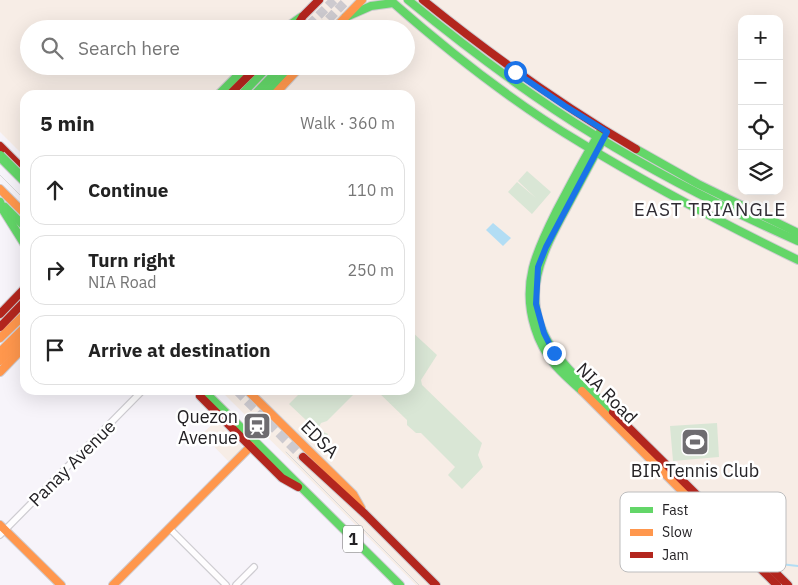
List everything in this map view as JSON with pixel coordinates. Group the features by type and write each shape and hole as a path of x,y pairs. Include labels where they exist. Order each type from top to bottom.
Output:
{"main road":[{"path":"297,20 319,0"},
{"path":"343,20 362,0"},
{"path":"408,0 524,89 721,206 798,241"},
{"path":"423,0 464,34 602,135 749,211 798,233"},
{"path":"346,17 371,6 391,2 414,20"},
{"path":"301,20 303,16"},
{"path":"415,21 517,100 593,150 718,220 798,260"},
{"path":"223,90 238,75"},
{"path":"235,90 249,75"},
{"path":"245,90 260,75"},
{"path":"259,90 273,75"},
{"path":"269,90 284,75"},
{"path":"279,90 293,75"},
{"name":"NIA Road","path":"602,135 538,248 530,274 529,306 539,339 550,358 684,492"},
{"path":"0,146 20,166"},
{"name":"NIA Road","path":"593,150 538,267 536,304 539,319 554,353 694,492"},
{"path":"0,156 20,176"},
{"path":"0,166 6,163 17,163"},
{"path":"0,189 20,209"},
{"path":"0,202 9,204 20,215"},
{"path":"0,202 20,222"},
{"path":"0,202 20,237"},
{"path":"0,314 20,293"},
{"path":"0,327 20,306"},
{"path":"0,338 20,324"},
{"path":"0,352 20,326"},
{"path":"0,361 20,341"},
{"path":"0,372 20,351"},
{"name":"1","path":"204,395 282,478 307,492"},
{"name":"1","path":"204,395 287,472 400,585"},
{"name":"EDSA","path":"252,395 353,494 365,514"},
{"path":"113,585 251,446"},
{"name":"EDSA","path":"303,456 365,514 436,585"},
{"path":"2,530 61,585"},
{"name":"NIA Road","path":"764,572 777,585"},
{"name":"NIA Road","path":"775,572 788,585"}],"street":[{"name":"Panay Avenue","path":"2,530 138,395"},
{"path":"169,528 226,585"},
{"path":"236,585 254,568"}],"shaded area":[{"name":"EAST TRIANGLE","path":"0,0 798,0 798,585 416,585 225,395 415,395 415,90 20,90 20,152 0,132"},
{"path":"217,420 242,447 242,450 229,462 202,434"}],"green space":[{"path":"527,171 551,192 532,214 508,192 517,182 536,198 518,181"},
{"path":"415,335 437,355 421,380 422,385 482,443 478,455 483,467 462,489 448,475 455,467 421,433 416,433 407,425 407,420 381,395 415,395"},
{"path":"298,395 353,395 327,421 321,423 319,427 321,431 328,434 325,438 289,404"},
{"name":"BIR Tennis Club","path":"717,423 719,457 673,461 670,426"}],"water":[{"path":"493,223 511,238 503,246 486,230"}],"waterway":[{"path":"786,565 798,566"}],"tunnel":[{"path":"314,20 334,0"},
{"path":"328,20 347,0"},
{"path":"242,395 303,457"}],"tram line":[{"path":"0,175 20,195"},
{"path":"286,452 419,585"}],"traffic: fast":[{"path":"390,0 413,20"},
{"path":"408,0 500,71 547,105 596,136 695,192 798,241"},
{"path":"346,17 371,6 393,3"},
{"path":"297,20 301,17"},
{"path":"415,22 482,76 556,128 661,189 798,260"},
{"path":"223,90 238,75"},
{"path":"246,90 260,75"},
{"path":"259,90 273,75"},
{"path":"269,90 284,75"},
{"path":"582,391 555,365 541,343 531,312 530,283 542,241 578,170 602,129"},
{"path":"607,132 550,239 543,256 535,292 536,310 542,329 552,348 573,374 613,412"},
{"path":"636,149 698,184 798,233"},
{"path":"0,156 20,176"},
{"path":"0,202 20,237"},
{"path":"5,207 20,222"},
{"path":"208,395 400,585"}],"traffic: slow":[{"path":"343,20 362,0"},
{"path":"279,90 293,75"},
{"path":"0,189 20,209"},
{"path":"0,338 20,319"},
{"path":"0,352 20,332"},
{"path":"0,361 20,341"},
{"path":"0,372 20,351"},
{"path":"582,391 683,492"},
{"path":"252,395 353,494 361,508"},
{"path":"113,585 251,446"},
{"path":"0,525 61,585"}],"traffic: jam":[{"path":"301,20 319,0"},
{"path":"423,0 527,79 636,149"},
{"path":"234,90 249,75"},
{"path":"0,146 20,166"},
{"path":"0,314 20,293"},
{"path":"0,327 20,306"},
{"path":"200,396 282,478 298,487"},
{"path":"613,412 694,492"},
{"path":"303,457 365,514 436,585"},
{"path":"764,572 777,585"},
{"path":"775,572 788,585"}],"place":[{"name":"Quezon Avenue","path":"257,426"},
{"name":"BIR Tennis Club","path":"695,442"}],"district":[{"name":"EAST TRIANGLE","path":"710,209"}],"route":[{"path":"515,72 607,132 546,247 538,267 535,291 536,304 544,333 554,353"}]}
